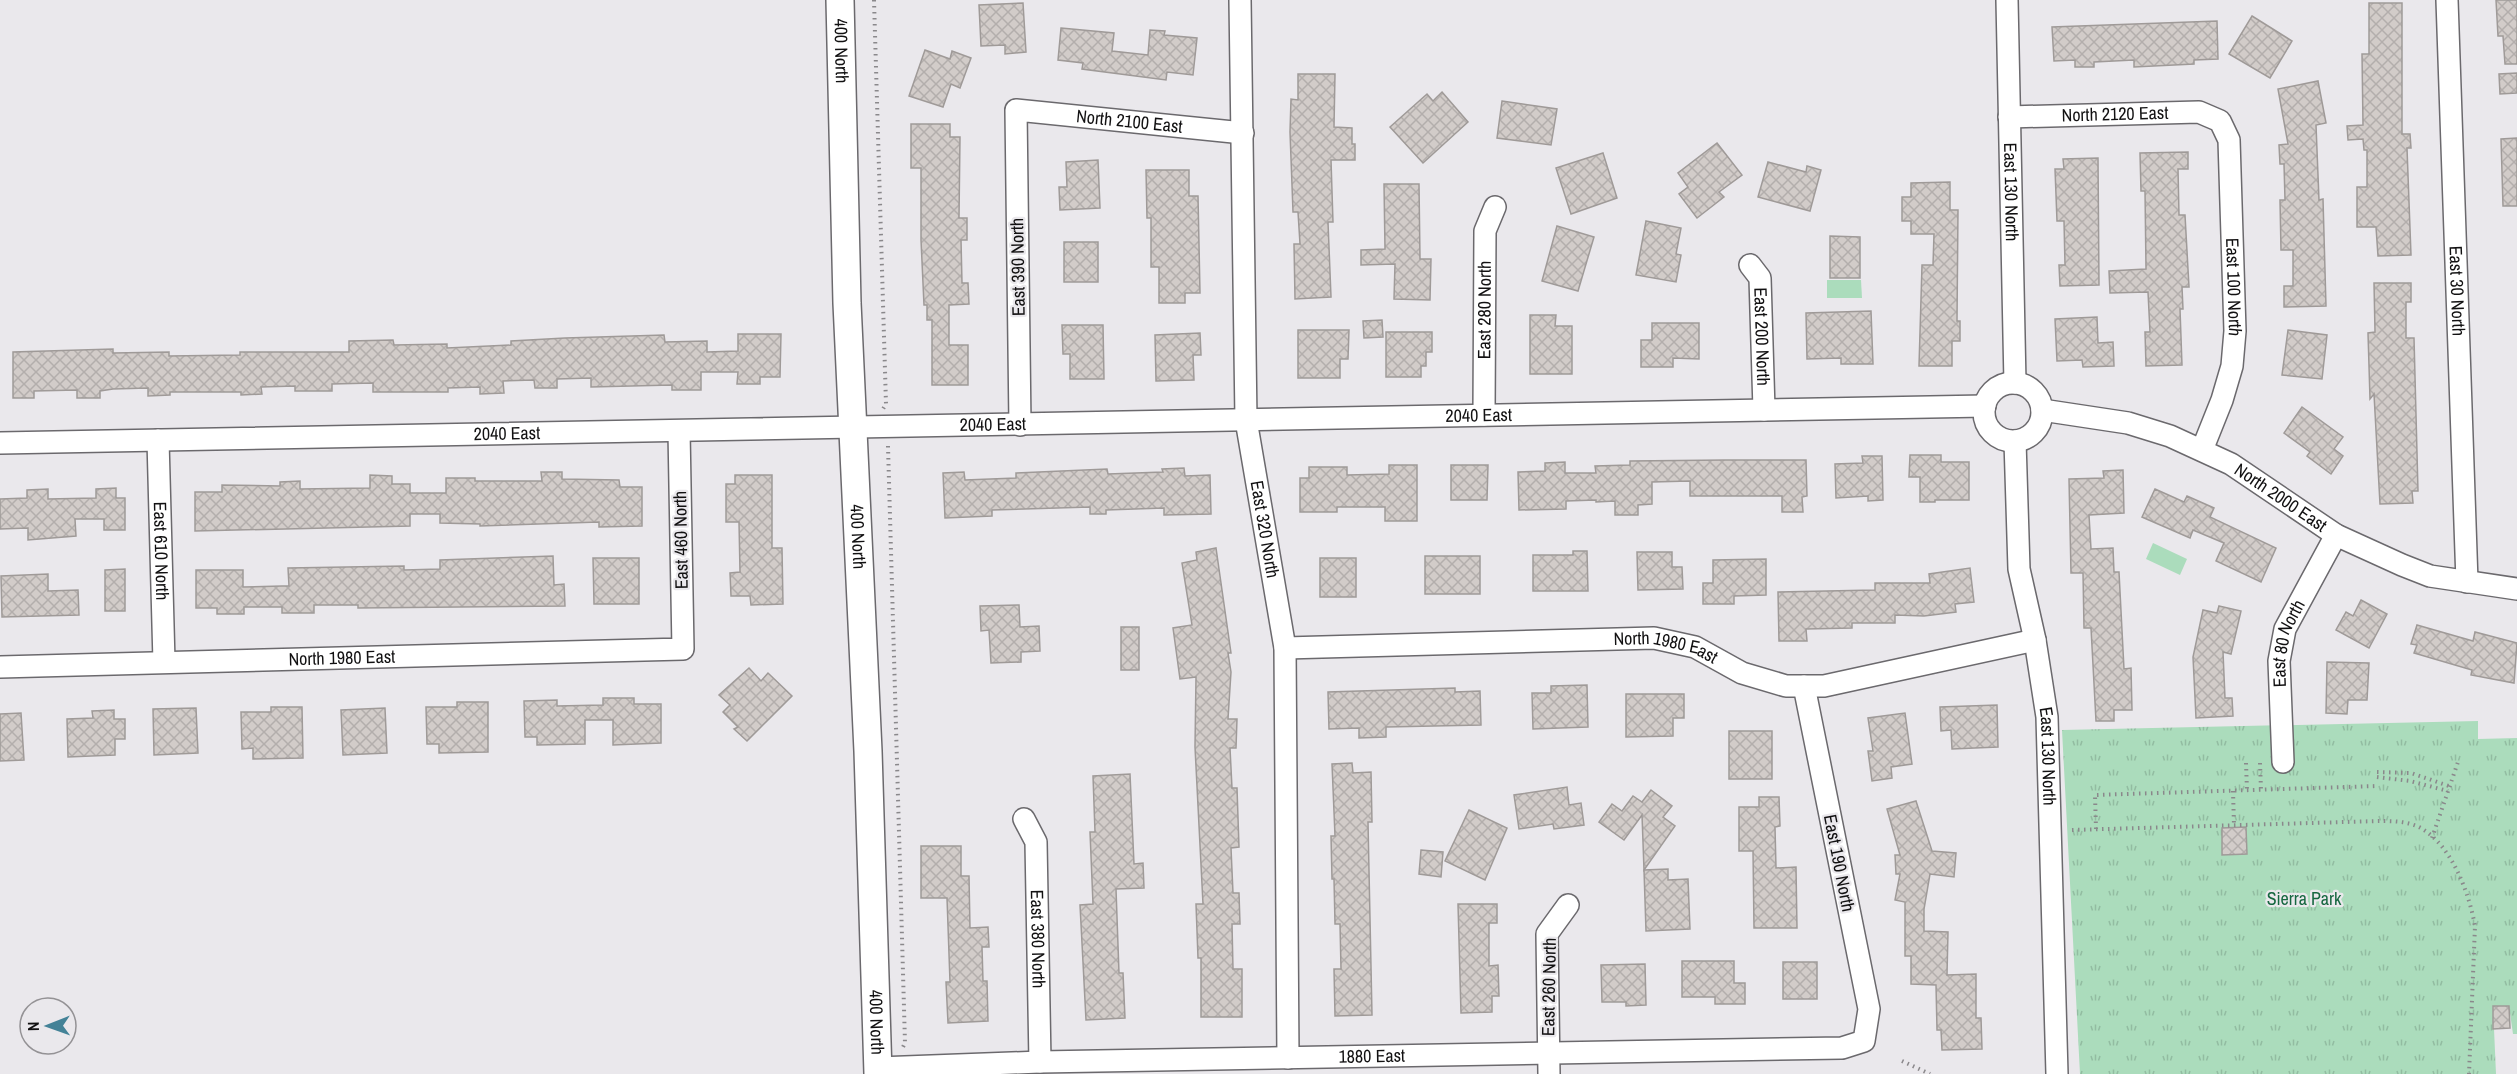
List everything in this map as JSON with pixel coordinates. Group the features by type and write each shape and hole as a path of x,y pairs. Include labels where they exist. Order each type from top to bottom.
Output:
{"main road":[{"name":"400 North","path":"840,0 847,303 854,428 878,1071"}],"street":[{"name":"East 320 North","path":"1240,0 1246,420 1285,648 1288,1058"},
{"name":"East 130 North","path":"2007,0 2015,383"},
{"name":"East 30 North","path":"2447,0 2467,582"},
{"name":"North 2100 East","path":"1016,110 1243,133"},
{"name":"East 390 North","path":"1016,110 1020,424"},
{"name":"North 2120 East","path":"2009,117 2199,112 2220,121"},
{"name":"East 100 North","path":"2202,450 2228,377 2235,331 2229,140 2220,121"},
{"name":"East 280 North","path":"1484,415 1485,231 1495,207"},
{"name":"East 200 North","path":"1750,265 1760,278 1764,410"},
{"path":"2015,383 2036,394 2042,410 2038,428 2024,439 2015,441 2006,440 1992,431 1987,423 1985,406 1993,392 1999,387 2015,383"},
{"name":"2040 East","path":"0,443 1985,406"},
{"name":"North 2000 East","path":"2042,410 2128,423 2170,436 2231,464 2336,536 2430,576 2517,589"},
{"name":"East 460 North","path":"679,431 683,649"},
{"name":"East 610 North","path":"158,440 164,662"},
{"name":"East 130 North","path":"2015,441 2019,569 2035,640 2047,717 2057,1074"},
{"name":"East 80 North","path":"2283,762 2279,662 2285,629 2336,536"},
{"name":"North 1980 East","path":"1285,648 1654,638 1695,647 1742,673 1785,686 1824,686 2035,640"},
{"name":"North 1980 East","path":"0,667 683,649"},
{"name":"East 190 North","path":"1804,686 1869,1009 1864,1041"},
{"name":"East 380 North","path":"1024,819 1036,842 1040,1062"},
{"name":"East 260 North","path":"1549,1064 1547,934 1568,904"},
{"name":"1880 East","path":"878,1071 1040,1062 1288,1058 1549,1064 1842,1048 1864,1041"}],"path":[{"path":"874,0 886,404 883,407"},
{"path":"888,449 905,1043 902,1046"},
{"path":"2432,838 2458,759"},
{"path":"2246,763 2247,790"},
{"path":"2260,763 2261,790"},
{"path":"2377,772 2411,773 2448,789"},
{"path":"2377,777 2448,789"},
{"path":"2096,829 2095,795 2377,786"},
{"path":"2233,791 2234,825"},
{"path":"2072,830 2392,821 2424,830 2446,853 2454,866 2472,911 2475,926 2469,1074"},
{"path":"1902,1061 1930,1074"}],"green space":[{"path":"1827,280 1861,280 1862,298 1827,298"},
{"path":"2153,543 2187,559 2180,575 2146,559"},
{"name":"Sierra Park","path":"2478,721 2478,739 2517,738 2517,1034 2513,1034 2509,1006 2493,1006 2496,1074 2080,1074 2062,730"}],"building":[{"path":"2496,0 2517,0 2517,64 2505,64 2503,36 2498,36"},
{"path":"1023,3 1026,52 1005,54 1005,45 981,46 979,5"},
{"path":"2369,3 2402,3 2402,134 2410,134 2411,148 2407,148 2411,255 2378,256 2376,227 2357,227 2357,187 2367,187 2367,150 2364,150 2363,139 2348,140 2347,126 2363,125 2362,54 2369,54"},
{"path":"2252,16 2292,41 2270,78 2229,54"},
{"path":"2217,21 2218,59 2194,60 2194,64 2134,67 2134,60 2094,62 2094,67 2075,67 2075,60 2054,61 2052,27"},
{"path":"1061,28 1114,33 1112,51 1148,55 1150,30 1165,31 1164,35 1197,38 1193,75 1167,72 1166,80 1082,69 1083,63 1058,60"},
{"path":"925,50 950,59 952,51 971,58 960,88 951,84 943,107 909,96"},
{"path":"2517,73 2517,93 2500,94 2499,74"},
{"path":"1298,74 1335,74 1334,127 1352,128 1352,144 1355,144 1355,160 1331,160 1333,222 1328,222 1331,297 1295,299 1294,244 1300,244 1298,212 1293,212 1290,132 1291,99 1298,100"},
{"path":"2318,81 2326,123 2316,125 2319,200 2323,199 2326,306 2284,307 2284,286 2293,286 2293,250 2281,250 2280,200 2285,200 2284,164 2280,164 2279,145 2288,144 2278,89"},
{"path":"1442,92 1468,122 1423,163 1390,127 1427,94 1433,101"},
{"path":"1502,101 1557,109 1551,145 1497,138"},
{"path":"911,124 950,124 950,137 960,137 959,218 967,218 967,240 961,240 962,283 968,283 969,304 949,305 949,345 968,345 968,385 932,385 932,320 927,320 927,305 924,305 921,168 911,168"},
{"path":"2517,138 2517,206 2503,206 2501,139"},
{"path":"1717,143 1742,175 1719,192 1724,197 1697,218 1679,194 1688,187 1678,173"},
{"path":"2188,152 2188,169 2178,169 2179,215 2185,215 2189,287 2182,287 2183,309 2180,309 2182,365 2146,366 2145,332 2150,332 2148,292 2110,293 2109,271 2146,269 2145,191 2141,191 2140,153"},
{"path":"1603,153 1617,198 1571,214 1556,168"},
{"path":"2098,158 2099,285 2060,286 2059,265 2065,265 2064,221 2057,221 2055,169 2064,169 2063,159"},
{"path":"1098,160 1100,208 1060,210 1059,187 1067,187 1066,162"},
{"path":"1768,162 1806,172 1807,166 1821,170 1810,211 1758,197"},
{"path":"1146,170 1189,170 1189,196 1198,196 1200,293 1185,293 1185,303 1159,303 1159,267 1151,267 1151,218 1147,218"},
{"path":"1950,182 1950,210 1958,210 1957,321 1960,321 1960,341 1952,341 1952,366 1919,366 1922,265 1933,265 1934,234 1911,234 1911,221 1902,221 1902,197 1911,197 1911,183"},
{"path":"1384,184 1419,184 1420,259 1431,259 1430,300 1394,299 1395,264 1361,265 1361,250 1385,249"},
{"path":"1646,221 1681,228 1676,254 1681,255 1676,282 1636,275"},
{"path":"1557,226 1594,237 1578,291 1542,281"},
{"path":"1830,236 1860,237 1860,278 1830,278"},
{"path":"1064,242 1098,242 1098,282 1064,282"},
{"path":"2374,283 2411,283 2411,302 2406,302 2406,338 2414,338 2418,491 2412,491 2413,503 2380,504 2374,394 2370,399 2368,333 2375,332"},
{"path":"1871,311 1873,364 1841,364 1841,358 1807,359 1806,313"},
{"path":"1530,315 1556,315 1555,326 1572,326 1572,374 1530,374"},
{"path":"2097,317 2098,343 2113,342 2114,366 2083,367 2082,360 2057,361 2055,319"},
{"path":"1382,320 1383,337 1364,338 1363,321"},
{"path":"1652,323 1699,323 1699,359 1673,358 1673,367 1641,367 1641,340 1652,340"},
{"path":"1062,325 1103,325 1104,379 1070,379 1070,354 1063,354"},
{"path":"1298,330 1349,330 1348,359 1340,359 1340,378 1298,378"},
{"path":"2288,330 2327,335 2322,379 2282,375"},
{"path":"1386,332 1432,332 1432,352 1426,352 1426,366 1421,366 1421,377 1386,377"},
{"path":"1200,333 1201,355 1193,355 1194,380 1156,381 1155,335"},
{"path":"738,334 781,334 780,377 760,377 760,384 737,384 738,372 701,372 701,390 672,390 672,385 591,387 591,378 557,379 557,388 535,388 534,380 503,381 504,393 480,394 480,387 448,388 448,392 373,392 373,383 332,384 332,391 295,391 295,386 261,387 262,394 241,395 241,392 170,392 170,395 148,396 148,388 100,391 100,398 77,398 77,390 34,391 34,398 13,398 13,352 113,349 113,353 169,352 169,356 240,355 240,352 349,352 349,341 393,340 394,345 447,344 447,348 511,345 511,341 664,335 665,342 707,341 707,352 738,351"},
{"path":"2302,407 2343,437 2334,449 2343,456 2331,474 2307,456 2310,452 2284,433"},
{"path":"1910,455 1941,455 1941,462 1969,462 1969,500 1920,502 1920,477 1909,477"},
{"path":"1862,456 1882,456 1883,500 1868,501 1868,496 1836,498 1835,464 1863,463"},
{"path":"1806,460 1807,496 1802,497 1803,512 1782,512 1782,496 1690,496 1690,481 1652,482 1652,504 1638,505 1638,515 1615,515 1615,501 1596,502 1596,500 1566,501 1566,509 1519,510 1518,472 1545,471 1545,463 1565,462 1565,473 1596,473 1595,466 1630,465 1630,461"},
{"path":"1389,465 1417,465 1417,521 1385,521 1385,507 1337,507 1337,512 1300,512 1300,478 1309,478 1309,467 1347,467 1347,475 1389,474"},
{"path":"1451,465 1488,465 1487,500 1451,500"},
{"path":"1184,468 1185,476 1210,475 1211,514 1164,515 1164,508 1106,510 1106,514 1090,514 1090,507 992,510 992,516 945,518 943,473 964,472 965,480 1016,478 1016,473 1107,469 1108,474 1163,472 1162,469"},
{"path":"2123,470 2124,513 2089,515 2091,549 2113,548 2114,572 2119,572 2124,669 2131,668 2132,710 2114,710 2114,721 2096,721 2091,628 2084,628 2083,573 2071,573 2069,479 2104,478 2103,471"},
{"path":"541,472 562,472 562,479 619,480 620,487 642,487 642,526 599,527 599,522 480,526 480,524 440,523 440,514 410,514 410,526 195,531 195,492 222,492 222,485 280,486 280,482 300,481 300,489 370,488 370,475 392,476 392,484 410,484 410,493 446,493 446,478 475,478 475,481 542,481"},
{"path":"735,475 772,475 772,548 782,548 783,604 751,605 750,596 731,596 730,573 740,572 739,522 726,522 726,484 735,484"},
{"path":"116,488 116,498 125,498 125,530 104,530 104,519 75,519 76,536 28,540 28,528 0,529 0,499 27,498 27,490 48,489 48,499 96,498 96,489"},
{"path":"2155,489 2184,502 2187,496 2214,508 2210,517 2276,548 2261,582 2216,561 2224,543 2193,530 2190,538 2142,517"},
{"path":"1216,548 1231,653 1228,653 1231,672 1228,719 1237,719 1236,748 1230,748 1232,788 1237,788 1239,847 1231,848 1233,893 1239,893 1240,924 1232,924 1233,969 1242,969 1242,1017 1201,1017 1201,958 1198,958 1196,904 1203,904 1195,747 1196,677 1180,679 1173,628 1192,625 1182,563 1197,560 1196,552"},
{"path":"1573,551 1587,551 1588,591 1533,591 1533,555 1573,555"},
{"path":"1637,552 1672,552 1672,567 1682,567 1683,589 1638,590"},
{"path":"553,556 554,585 564,584 565,606 358,608 358,605 314,605 314,613 282,613 282,607 244,607 244,614 217,614 217,608 196,608 196,570 243,570 243,587 289,586 288,568 404,566 404,570 440,569 440,560"},
{"path":"1425,556 1480,556 1480,594 1425,594"},
{"path":"593,558 639,558 639,604 594,604"},
{"path":"1320,558 1356,558 1356,597 1320,597"},
{"path":"1766,559 1766,595 1734,596 1734,604 1703,604 1703,583 1713,583 1713,560"},
{"path":"1970,568 1974,602 1955,604 1956,612 1924,616 1895,615 1895,623 1852,623 1852,628 1806,629 1807,641 1779,641 1778,592 1875,590 1875,583 1930,583 1929,574"},
{"path":"125,569 125,611 105,611 105,570"},
{"path":"48,574 48,591 78,590 79,615 2,617 1,576"},
{"path":"2361,600 2387,614 2369,648 2336,630 2346,612 2353,616"},
{"path":"1019,605 1020,627 1039,626 1040,651 1021,652 1021,662 991,663 989,630 981,631 980,606"},
{"path":"2219,606 2241,611 2231,654 2223,652 2225,698 2232,698 2233,716 2196,718 2193,657 2203,610 2217,613"},
{"path":"2417,625 2473,641 2475,632 2517,643 2514,683 2471,675 2472,670 2414,653 2417,645 2411,644"},
{"path":"1121,627 1139,627 1139,670 1121,670"},
{"path":"2327,662 2369,663 2367,700 2348,700 2347,714 2326,713"},
{"path":"749,668 761,681 768,673 792,696 747,741 734,729 738,727 723,712 730,705 719,695"},
{"path":"1587,685 1588,727 1533,729 1532,693 1551,693 1551,686"},
{"path":"1455,688 1455,692 1480,691 1481,725 1386,727 1386,737 1359,738 1359,728 1329,729 1328,692"},
{"path":"1626,694 1684,694 1684,718 1673,718 1673,736 1626,737"},
{"path":"603,698 634,698 634,704 661,704 661,743 613,745 613,720 585,720 585,744 537,745 537,737 525,737 524,701 557,700 557,706 603,705"},
{"path":"457,702 488,702 488,752 439,753 439,744 427,744 426,707 457,707"},
{"path":"1997,705 1998,747 1952,749 1951,730 1941,731 1940,707"},
{"path":"271,707 302,707 303,758 253,759 253,748 242,749 241,712 271,712"},
{"path":"196,708 198,753 154,755 153,709"},
{"path":"385,708 387,753 343,755 341,710"},
{"path":"114,710 114,719 125,719 125,739 115,739 115,755 68,757 67,719 93,718 92,711"},
{"path":"21,713 24,760 0,761 0,714"},
{"path":"1905,713 1912,764 1891,767 1892,778 1872,781 1868,751 1873,751 1868,718"},
{"path":"1729,731 1772,731 1772,779 1729,779"},
{"path":"1352,763 1353,773 1371,772 1372,822 1368,822 1372,1015 1335,1016 1334,969 1341,969 1340,924 1335,924 1334,879 1332,879 1331,836 1335,836 1332,764"},
{"path":"1130,774 1134,864 1143,863 1144,888 1116,889 1119,973 1123,973 1125,1018 1086,1020 1080,905 1093,904 1090,832 1095,832 1093,776"},
{"path":"1567,787 1569,805 1581,803 1584,825 1554,829 1553,824 1519,829 1514,795"},
{"path":"1651,790 1672,806 1663,817 1675,826 1644,870 1642,815 1624,840 1599,822 1612,804 1622,811 1633,796 1642,802"},
{"path":"1759,797 1779,797 1780,826 1775,827 1776,868 1796,867 1797,928 1754,928 1753,851 1739,851 1739,807 1759,807"},
{"path":"1916,801 1932,851 1956,853 1954,877 1930,874 1924,909 1924,931 1948,932 1947,975 1976,974 1976,1018 1981,1018 1982,1049 1942,1050 1941,1030 1937,1030 1936,985 1911,984 1911,956 1905,956 1905,902 1895,900 1900,874 1896,874 1895,855 1900,855 1887,809"},
{"path":"1469,810 1507,828 1485,880 1445,861"},
{"path":"2246,827 2247,854 2222,855 2222,828"},
{"path":"921,846 961,846 961,876 969,876 970,928 988,927 989,947 982,947 983,981 987,981 988,1021 948,1023 946,982 950,982 947,898 921,898"},
{"path":"1421,850 1443,852 1441,877 1419,874"},
{"path":"1668,869 1668,880 1688,879 1690,929 1646,931 1644,870"},
{"path":"1458,904 1497,904 1497,923 1489,923 1489,966 1498,965 1499,996 1492,996 1492,1012 1461,1013"},
{"path":"1682,961 1734,961 1734,983 1745,983 1745,1004 1715,1004 1715,997 1682,997"},
{"path":"1783,962 1817,962 1817,999 1783,999"},
{"path":"1645,964 1646,1005 1626,1006 1626,1002 1602,1002 1601,965"},
{"path":"2493,1006 2509,1006 2510,1028 2493,1029"}]}
